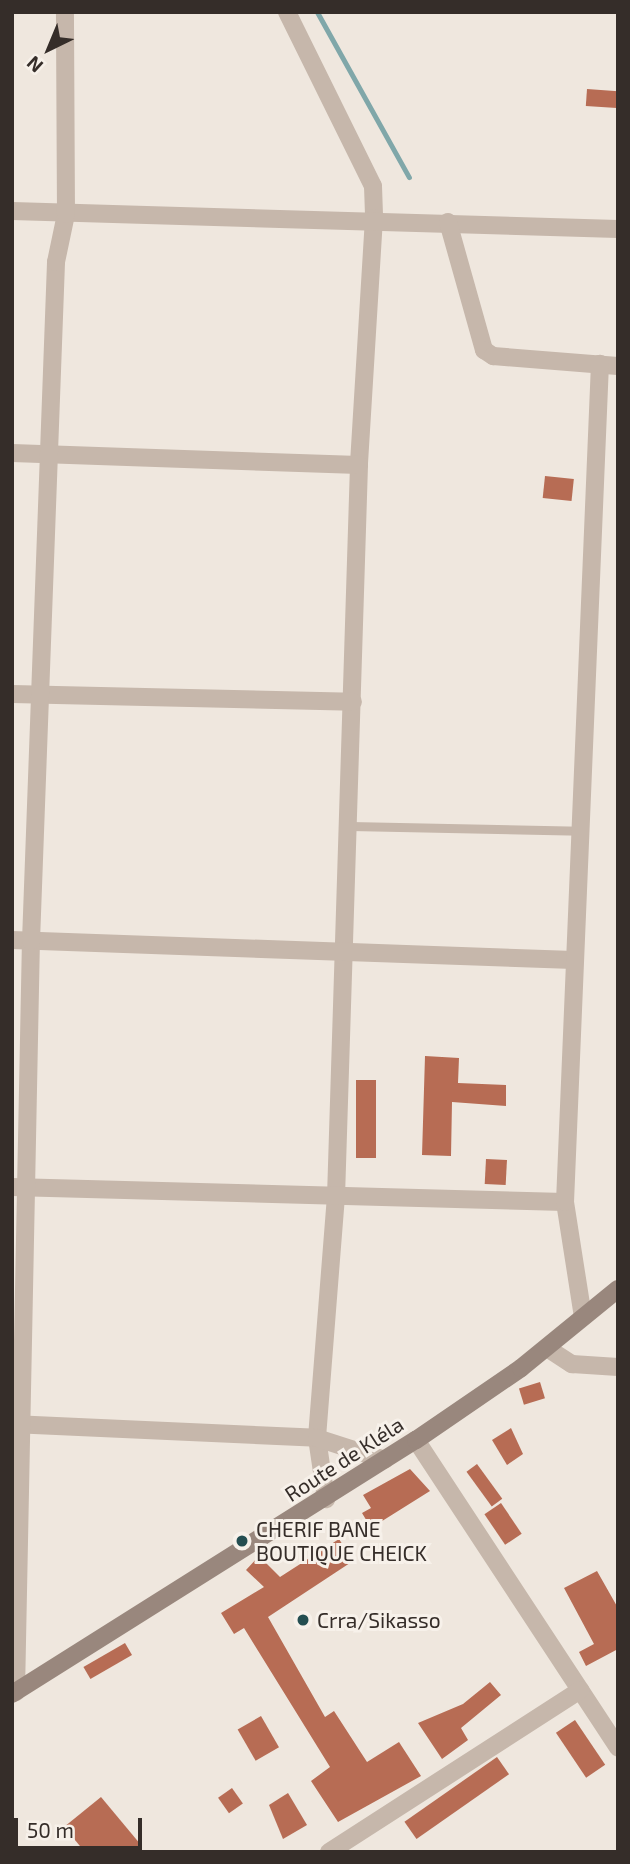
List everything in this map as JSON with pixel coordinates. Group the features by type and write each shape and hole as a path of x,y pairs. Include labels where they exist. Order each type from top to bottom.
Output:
{"main road":[{"name":"Route de Kléla","path":"14,1693 416,1440 547,1348 618,1289"}],"street":[{"path":"14,1693 19,1187 41,695 56,262 66,214 65,12"},
{"path":"287,12 373,186 374,218 359,465 347,953 337,1196 317,1438 326,1499"},
{"path":"12,211 374,218 618,229"},
{"path":"449,222 484,349 493,356 609,365 580,831 565,1202 583,1317"},
{"path":"12,453 359,465"},
{"path":"12,694 353,702"},
{"path":"12,940 574,960"},
{"path":"19,1187 565,1202"},
{"path":"547,1348 572,1364 618,1367"},
{"path":"16,1424 317,1438 385,1460"},
{"path":"416,1440 618,1748"},
{"path":"329,1852 580,1690"}],"lane":[{"path":"350,826 580,831"}],"building":[{"path":"587,89 618,91 617,108 586,106"},
{"path":"545,476 574,479 572,501 543,498"},
{"path":"425,1056 459,1058 458,1083 506,1085 506,1106 452,1102 451,1156 422,1155"},
{"path":"356,1080 376,1080 376,1158 356,1158"},
{"path":"486,1159 507,1160 506,1185 485,1184"},
{"path":"540,1382 545,1398 524,1405 519,1388"},
{"path":"511,1428 523,1454 507,1465 492,1440"},
{"path":"477,1464 502,1499 492,1506 466,1472"},
{"path":"410,1469 430,1491 371,1528 362,1513 371,1508 363,1495"},
{"path":"501,1503 522,1534 505,1545 484,1514"},
{"path":"339,1539 353,1561 268,1617 325,1717 334,1711 367,1762 399,1742 421,1776 338,1822 311,1781 330,1767 244,1628 234,1634 221,1613 264,1587 246,1570 259,1556 280,1577"},
{"path":"597,1571 618,1608 618,1649 586,1666 579,1652 594,1644 564,1588"},
{"path":"125,1643 132,1655 90,1679 83,1667"},
{"path":"490,1682 501,1695 461,1728 468,1740 442,1759 418,1723 463,1704"},
{"path":"261,1716 279,1747 256,1761 238,1730"},
{"path":"575,1720 605,1765 586,1778 556,1733"},
{"path":"497,1757 509,1774 416,1839 404,1822"},
{"path":"232,1788 243,1804 229,1813 218,1798"},
{"path":"288,1793 307,1825 283,1839 269,1805"},
{"path":"101,1797 141,1845 133,1852 85,1852 64,1827"}],"waterway":[{"path":"317,12 409,177"}],"place":[{"name":"CHERIF BANE BOUTIQUE CHEICK","path":"242,1541"},
{"name":"Crra/Sikasso","path":"303,1620"}]}
